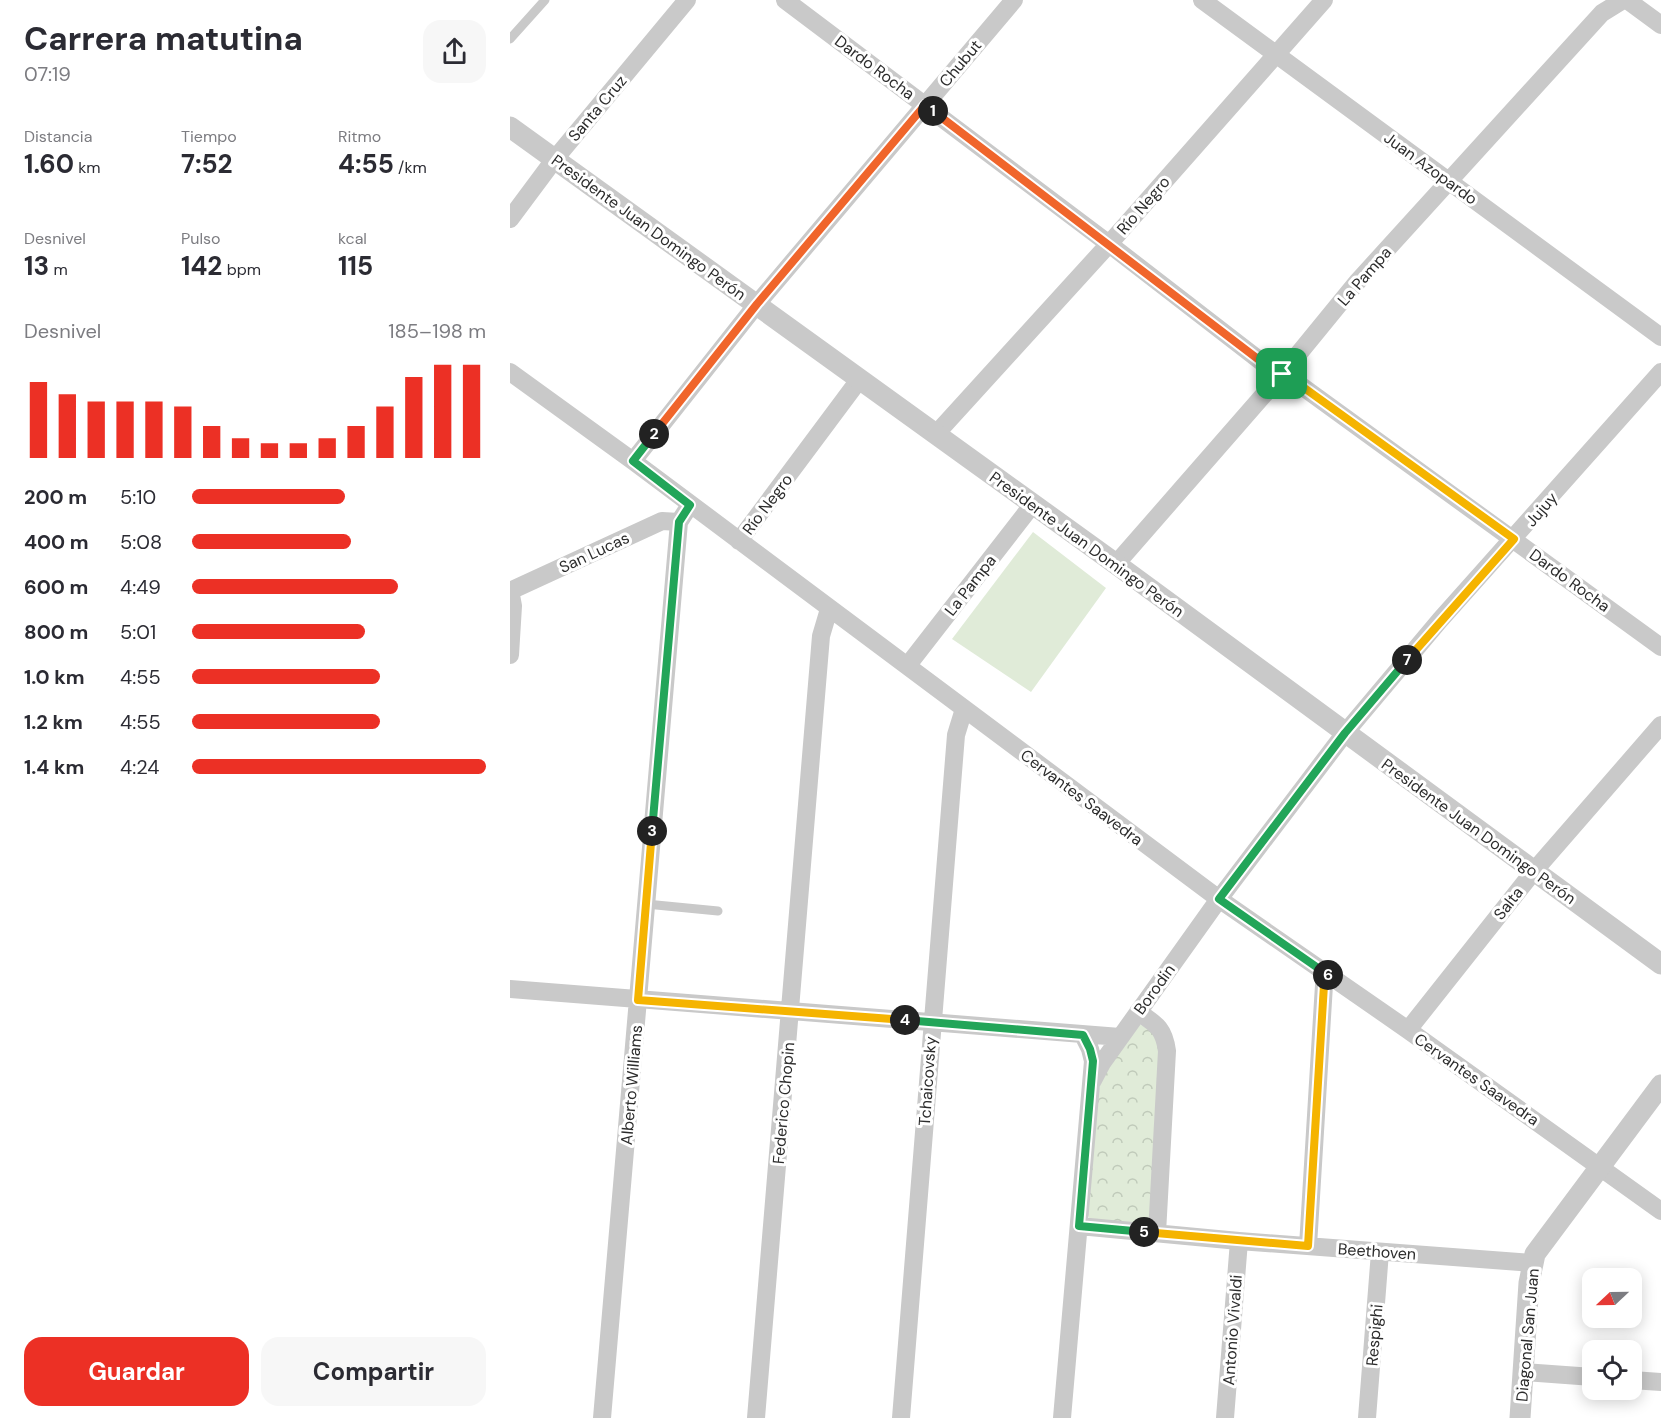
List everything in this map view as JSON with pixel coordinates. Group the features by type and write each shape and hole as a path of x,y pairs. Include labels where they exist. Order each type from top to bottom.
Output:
{"street":[{"name":"Santa Cruz","path":"510,219 554,160 687,0"},
{"name":"Dardo Rocha","path":"785,0 1271,369 1296,382 1661,647"},
{"name":"Chubut","path":"633,461 757,304 1014,0"},
{"name":"Juan Azopardo","path":"1202,0 1661,337"},
{"name":"Río Negro","path":"936,434 1109,244 1324,0"},
{"path":"1625,0 1661,25"},
{"name":"La Pampa","path":"1116,564 1282,374 1358,281 1448,181 1602,13 1625,0"},
{"name":"Presidente Juan Domingo Perón","path":"510,127 1116,564 1661,964"},
{"name":"Cervantes Saavedra","path":"510,372 908,665 964,710 1219,899 1408,1030 1661,1211"},
{"name":"Jujuy","path":"1219,899 1345,733 1440,620 1661,372"},
{"name":"Río Negro","path":"739,541 859,380"},
{"name":"La Pampa","path":"908,665 1033,504"},
{"name":"Alberto Williams","path":"602,1418 679,522 690,505"},
{"name":"San Lucas","path":"510,590 662,521 679,522"},
{"path":"510,590 513,606 510,655"},
{"name":"Federico Chopin","path":"756,1418 821,636 829,609"},
{"name":"Tchaicovsky","path":"901,1418 956,735 964,710"},
{"name":"Salta","path":"1408,1030 1534,871 1661,725"},
{"name":"Borodin","path":"1092,1082 1120,1037 1219,899"},
{"path":"1308,1246 1324,985 1328,975"},
{"path":"510,989 1120,1037"},
{"path":"1138,1012 1159,1026 1166,1041 1167,1051 1157,1233"},
{"path":"1062,1418 1092,1082 1093,1061 1083,1035"},
{"name":"Diagonal San Juan","path":"1520,1418 1532,1263 1535,1254 1661,1085"},
{"name":"Beethoven","path":"1079,1226 1239,1241 1532,1263"},
{"name":"Antonio Vivaldi","path":"1225,1418 1239,1241"},
{"name":"Respighi","path":"1367,1418 1380,1252"},
{"path":"1523,1372 1582,1376"},
{"path":"1642,1381 1661,1382"}],"lane":[{"path":"510,39 545,0"},
{"path":"646,904 718,911"}],"green space":[{"path":"1033,532 1106,588 1031,692 952,639"},
{"path":"1136,1024 1151,1027 1160,1050 1149,1225 1090,1220 1088,1215 1098,1092 1103,1076"}],"route":[{"path":"925,105 1271,369 1282,374 1514,539 1440,620 1345,733 1219,899 1328,975 1324,985 1308,1246 1079,1226 1093,1061 1083,1035 791,1010 638,1000 679,522 690,505 633,461 757,304 925,105"}]}
